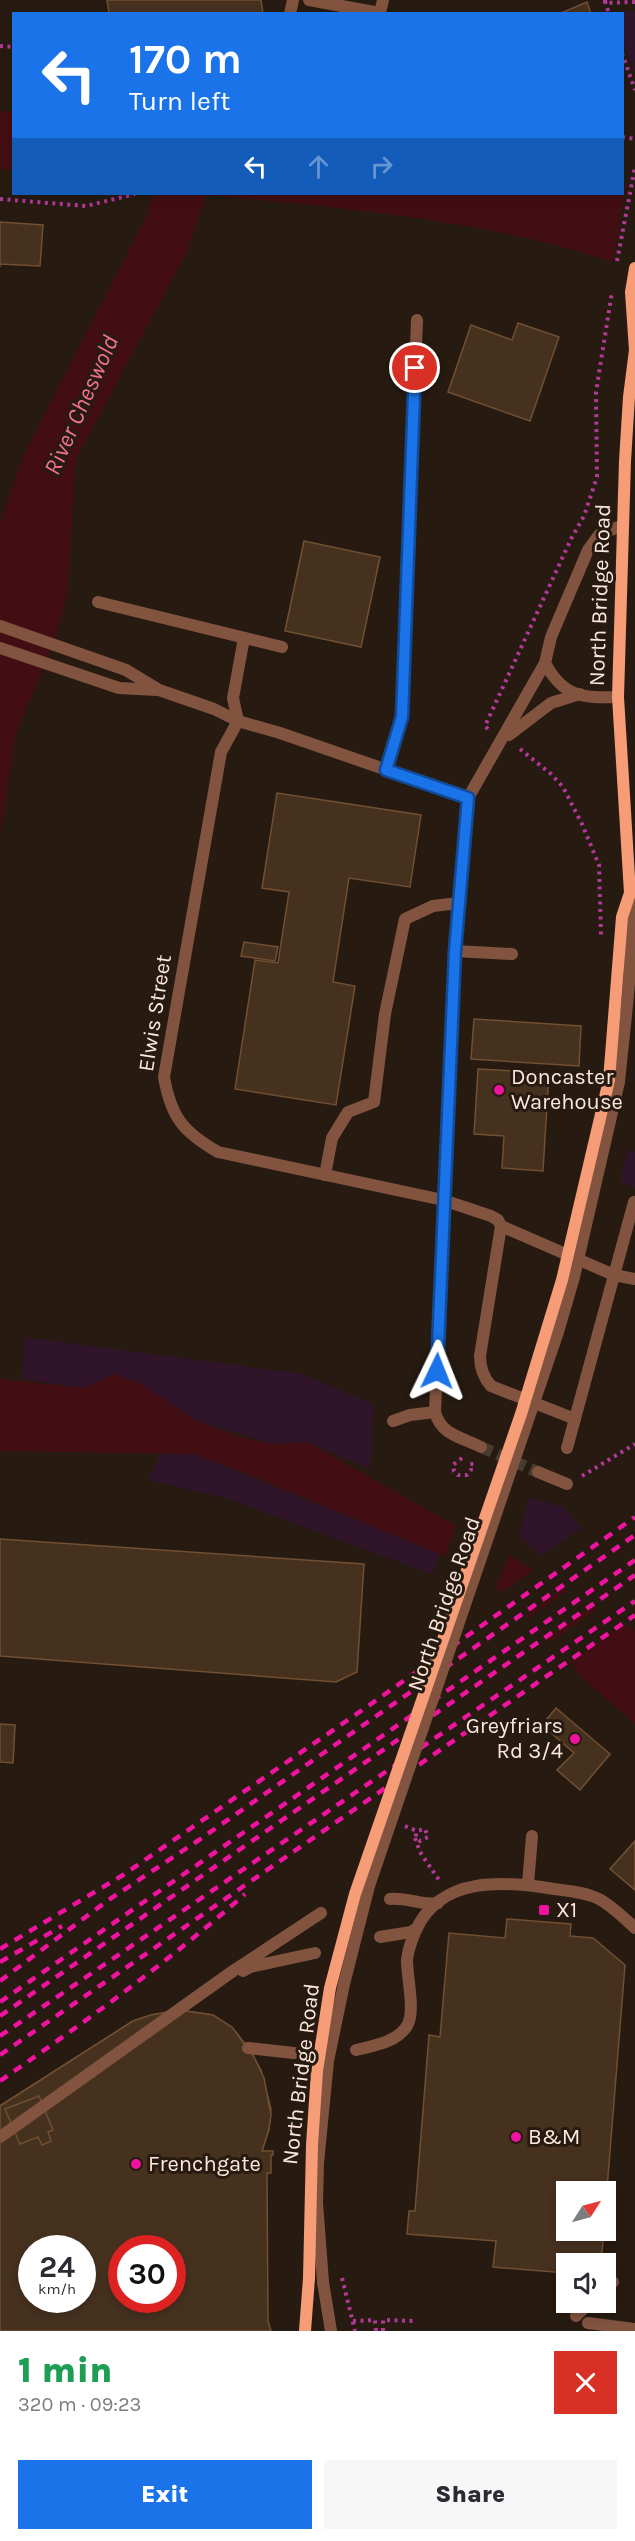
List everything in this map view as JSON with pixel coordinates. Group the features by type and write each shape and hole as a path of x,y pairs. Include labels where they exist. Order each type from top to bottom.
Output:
{"street":[{"path":"309,0 375,12"},
{"name":"North Bridge Road","path":"331,2331 323,2282 317,2203 318,2163 327,2070 344,1984 369,1886 558,1332 576,1266 614,1081 622,917 632,894 631,845 618,697 623,525 630,462 629,397 635,349 631,291 635,268"},
{"path":"386,770 402,717 417,320"},
{"path":"481,1447 444,1430 438,1425 435,1412 442,1200 455,951 468,798 545,663 551,637 588,550 599,534 623,525"},
{"path":"98,602 282,647"},
{"path":"0,626 126,670 159,690 214,709 238,721 280,733 468,798"},
{"path":"238,721 233,698 244,638"},
{"path":"0,648 119,688 159,690"},
{"path":"545,663 554,679 566,690 580,694 618,697"},
{"path":"503,740 551,703 580,694"},
{"name":"Elwis Street","path":"238,721 221,752 164,1077 168,1099 178,1122 194,1139 218,1152 442,1200 491,1216 498,1220 501,1226 614,1275 635,1279"},
{"path":"325,1175 332,1138 348,1112 374,1102 385,1014 405,919 433,906 459,903"},
{"path":"455,951 512,954"},
{"name":"North Bridge Road","path":"305,2331 317,2071 330,1988 355,1894 521,1414 562,1280 614,1081"},
{"path":"567,1448 634,1202"},
{"path":"501,1226 480,1368 491,1386 575,1419"},
{"path":"393,1421 410,1415 435,1412"},
{"path":"538,1472 567,1484"},
{"path":"528,1884 532,1836"},
{"path":"356,2050 379,2044 403,2032 410,2013 407,1959 416,1929 427,1912 449,1895 478,1884 500,1882 528,1884 593,1897 609,1906 635,1928"},
{"path":"390,1899 409,1899 428,1904 438,1903"},
{"path":"0,2137 233,1971 321,1913"},
{"path":"380,1937 416,1929"},
{"path":"0,2144 250,1966 315,1953"},
{"path":"248,2048 294,2053"},
{"path":"576,2316 579,2313"},
{"path":"588,2323 635,2329"}],"path":[{"path":"605,1 635,2"},
{"path":"624,59 635,90"},
{"path":"0,200 87,206 131,195"},
{"path":"596,392 597,477 585,516 571,539 485,726 503,740 525,752 563,787 599,865 601,941"},
{"path":"567,1484 635,1444"},
{"path":"465,1459 459,1459 454,1463 453,1468 456,1474 467,1475 471,1470 470,1464"},
{"path":"417,1831 422,1829 427,1832 428,1838 423,1841 418,1840 416,1833 413,1834 420,1852 449,1895"},
{"path":"342,2278 355,2331"},
{"path":"353,2321 375,2320 376,2331"},
{"path":"383,2331 383,2320 416,2321"}],"shaded area":[{"path":"635,11 635,73 624,44 624,12 611,12"},
{"path":"627,1150 635,1152 635,1188 620,1181"},
{"path":"24,1337 303,1374 374,1405 370,1469 307,1442 273,1444 196,1421 141,1384 115,1374 84,1388 22,1379"},
{"path":"160,1454 194,1454 440,1554 432,1574 226,1498 148,1480"},
{"path":"529,1497 563,1507 581,1528 542,1555 519,1537"}],"water":[{"path":"0,111 12,111 12,170 0,169"},
{"name":"River Cheswold","path":"624,183 635,187 635,270 531,239 477,228 315,206 206,195 624,195"},
{"name":"River Cheswold","path":"153,195 206,195 187,252 76,459 67,596 55,639 16,734 0,834 0,523 24,454 147,215"},
{"path":"115,1374 141,1384 196,1421 243,1438 273,1444 307,1442 510,1556 635,1631 635,1724 579,1675 572,1663 498,1589 440,1554 194,1454 0,1451 0,1379 84,1388"}],"pier":[{"path":"627,181 635,184 635,273 612,265"},
{"path":"457,1522 510,1552 495,1591 444,1560"},
{"path":"536,1568 566,1587 522,1618 499,1594"},
{"path":"570,1589 595,1605 545,1640 525,1620"},
{"path":"600,1607 626,1623 568,1664 548,1644"}],"building":[{"path":"107,0 261,0 263,12 109,12"},
{"path":"587,2 590,12 564,12"},
{"path":"0,222 43,225 40,266 0,264"},
{"path":"518,323 559,337 530,421 448,392 471,325 512,340"},
{"path":"304,541 380,557 361,647 285,631"},
{"path":"277,793 421,815 410,887 349,878 333,982 355,986 336,1105 235,1089 255,960 278,963 289,892 262,888"},
{"path":"244,942 278,947 275,961 241,956"},
{"path":"474,1019 581,1026 579,1066 471,1059"},
{"path":"478,1069 549,1073 543,1171 502,1168 504,1136 474,1134"},
{"path":"0,1539 364,1564 357,1672 336,1682 0,1656"},
{"name":"Greyfriars Rd 3/4","path":"556,1708 610,1754 580,1790 557,1770 574,1753 542,1725"},
{"path":"0,1724 15,1725 13,1763 0,1762"},
{"path":"635,1841 635,1890 610,1869"},
{"name":"B&M","path":"507,1919 571,1924 570,1936 593,1938 625,1965 608,2181 556,2181 556,2241 603,2241 602,2253 556,2253 556,2272 493,2267 496,2241 407,2234 409,2211 415,2211 429,2035 440,2037 449,1933 505,1938"},
{"name":"Frenchgate","path":"179,2010 213,2015 236,2032 249,2049 261,2070 271,2109 269,2129 262,2151 209,2148 209,2132 169,2094 117,2115 164,2235 108,2235 108,2313 186,2313 186,2293 201,2331 0,2331 0,2106 133,2021"},
{"name":"Frenchgate","path":"179,2010 213,2015 232,2027 254,2057 264,2078 271,2115 262,2151 273,2151 271,2173 267,2173 268,2321 271,2331 0,2331 0,2106 133,2021"},
{"path":"39,2096 53,2130 48,2132 51,2141 42,2145 38,2137 20,2144 5,2109"}],"tunnel":[{"path":"481,1447 538,1472"}],"railway":[{"path":"0,1949 123,1875 371,1704 635,1517"},
{"path":"0,1981 107,1901 199,1840 635,1535"},
{"path":"0,2002 635,1560"},
{"path":"0,2016 635,1575"},
{"path":"0,2036 635,1601"},
{"path":"0,2055 635,1615"},
{"path":"0,2081 126,1991 245,1894"},
{"path":"0,1962 62,1926"}],"place":[{"name":"Doncaster Warehouse","path":"499,1090"},
{"name":"Greyfriars Rd 3/4","path":"575,1739"},
{"name":"X1","path":"544,1910"},
{"name":"B&M","path":"516,2137"},
{"name":"Frenchgate","path":"136,2164"}],"route":[{"path":"415,368 402,717 386,770 468,798 455,951 442,1200 437,1371"}]}
